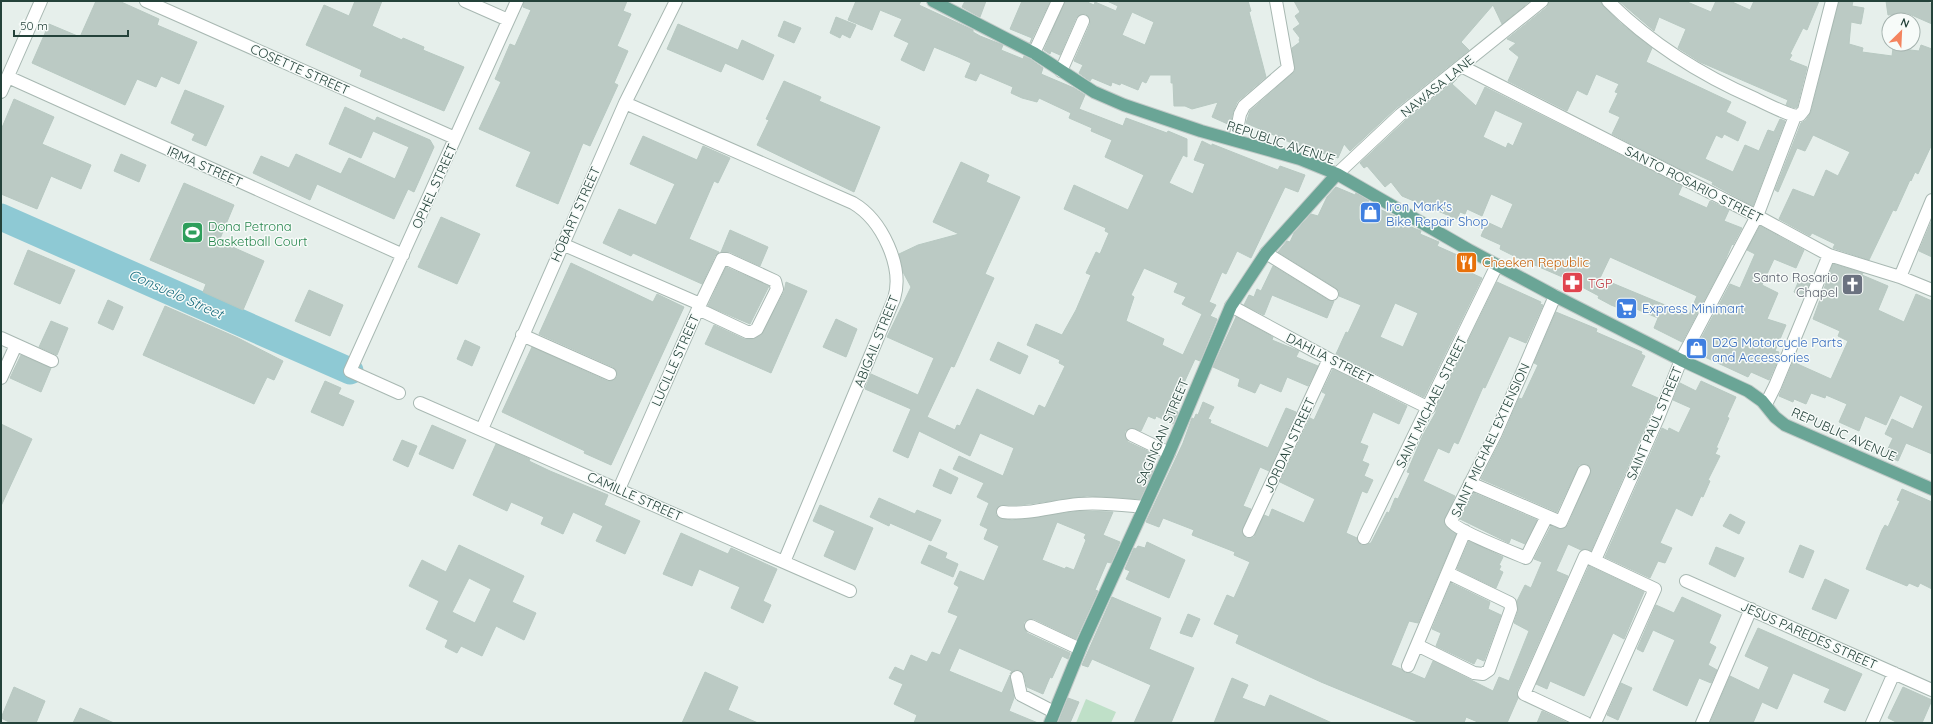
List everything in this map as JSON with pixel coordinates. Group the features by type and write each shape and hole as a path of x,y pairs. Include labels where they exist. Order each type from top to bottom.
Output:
{"main road":[{"name":"REPUBLIC AVENUE","path":"933,1 1034,53 1094,92 1124,105 1201,131 1300,159 1337,174 1497,265 1555,296 1681,360 1757,396 1766,404 1775,417 1785,425 1932,489"},
{"name":"SAGINGAN STREET","path":"1052,717 1080,649 1169,453 1232,306 1266,253 1337,174"}],"street":[{"path":"1,92 41,1"},
{"name":"COSETTE STREET","path":"146,1 455,138"},
{"path":"465,1 508,20"},
{"name":"OPHEL STREET","path":"399,393 350,371 517,1"},
{"name":"HOBART STREET","path":"482,429 625,103 676,1"},
{"path":"1034,53 1058,1"},
{"path":"1235,140 1240,114 1244,106 1288,68 1276,1"},
{"name":"NAWASA LANE","path":"1337,174 1400,115 1542,1"},
{"path":"1608,1 1670,53 1699,71 1726,86 1795,116"},
{"name":"SAINT PAUL STREET","path":"1595,560 1658,418 1681,360 1757,216 1795,116 1800,115 1804,110 1832,1"},
{"path":"1061,71 1083,21"},
{"name":"SANTO ROSARIO STREET","path":"1461,66 1757,216 1829,255 1900,277 1932,290"},
{"name":"IRMA STREET","path":"8,77 403,255"},
{"name":"ABIGAIL STREET","path":"625,103 853,203 872,217 878,226 890,252 898,279 894,299 784,562"},
{"path":"1900,277 1932,200"},
{"name":"LUCILLE STREET","path":"562,244 699,306 619,489"},
{"path":"1266,253 1332,294"},
{"path":"1766,404 1829,255"},
{"path":"722,259 726,259 775,281 777,284 777,288 757,329 752,332 747,332 699,306 722,259"},
{"name":"SAINT MICHAEL STREET","path":"1364,538 1429,408 1497,265"},
{"name":"SAINT MICHAEL EXTENSION","path":"1408,666 1465,531 1452,524 1451,521 1496,433 1555,296"},
{"name":"DAHLIA STREET","path":"1232,306 1329,359 1429,408"},
{"path":"522,335 610,374"},
{"path":"1,338 52,361"},
{"path":"1,378 16,345"},
{"name":"JORDAN STREET","path":"1249,531 1329,359"},
{"name":"CAMILLE STREET","path":"420,402 850,591"},
{"path":"1132,434 1169,453"},
{"path":"1470,483 1561,522 1584,471"},
{"path":"1003,512 1017,514 1080,504 1115,504 1144,507"},
{"path":"1465,531 1526,558 1547,516"},
{"path":"1586,723 1524,694 1585,556 1655,589 1595,723"},
{"path":"1417,645 1474,673 1483,674 1489,670 1511,609 1510,603 1448,573"},
{"name":"JESUS PAREDES STREET","path":"1686,580 1932,690"},
{"path":"1702,723 1751,609"},
{"path":"1031,626 1080,649"},
{"path":"1872,723 1894,673"},
{"path":"1017,677 1021,695 1052,717"}],"green space":[{"path":"1086,699 1116,712 1111,723 1076,723"}],"building":[{"path":"96,1 119,1 159,19 157,25 197,42 179,84 161,76 156,87 137,79 125,105 32,63 49,24 80,37"},
{"path":"355,1 382,1 372,26 402,40 403,38 424,47 423,50 464,67 444,111 360,76 362,70 306,45 324,5 349,16"},
{"path":"524,1 627,1 623,11 631,14 617,46 628,51 614,83 618,85 590,146 583,143 558,204 516,186 531,152 479,129 501,82 495,79 510,44 515,46 531,10 523,7"},
{"path":"856,1 921,1 919,5 973,30 973,32 980,36 1003,45 1001,50 1023,59 1024,56 1030,59 1043,68 1041,74 1074,88 1085,95 1079,109 1123,126 1126,118 1167,133 1168,131 1187,139 1187,157 1183,155 1169,183 1193,194 1205,164 1194,160 1202,141 1278,170 1280,166 1305,175 1298,192 1285,187 1251,258 1237,251 1226,274 1222,272 1209,302 1216,305 1210,316 1217,319 1200,361 1195,359 1172,409 1178,412 1173,424 1156,416 1155,419 1148,416 1141,431 1132,428 1125,431 1125,436 1128,442 1152,453 1145,467 1153,471 1140,499 1087,496 1021,505 1003,505 997,508 996,515 999,518 1012,520 1080,511 1113,512 1103,535 1120,542 1111,563 1107,562 1095,590 1098,591 1076,639 1034,619 1024,622 1024,627 1027,633 1070,653 1068,659 1062,656 1052,678 1050,677 1043,694 1027,687 1024,675 1020,670 1015,670 1010,674 1012,671 959,648 949,671 1002,693 1010,675 1014,698 1009,711 1038,723 914,723 917,715 894,704 903,684 889,678 895,667 904,671 911,655 927,662 932,652 940,655 958,616 948,612 959,587 954,584 960,571 984,581 999,546 984,539 988,529 980,525 989,503 977,497 984,483 953,469 959,456 1003,476 1014,448 980,433 970,456 919,431 908,458 893,451 911,409 865,389 871,374 918,395 934,358 887,337 911,287 903,272 899,254 918,245 959,234 933,222 961,162 989,175 986,182 1020,197 985,274 994,278 954,367 951,366 927,417 955,430 957,425 960,426 977,389 1034,416 1039,405 1045,408 1065,366 1059,363 1060,360 1027,345 1036,324 1062,335 1076,310 1091,275 1086,273 1096,252 1100,254 1109,233 1105,231 1106,228 1064,209 1074,185 1128,210 1144,175 1105,157 1112,140 1091,131 1092,128 1069,118 1071,113 1039,98 1037,102 1022,98 1011,93 1013,87 980,73 976,81 965,77 971,63 934,47 924,71 901,60 909,43 894,36 902,19 880,10 872,30 848,20","holes":["1144,268 1178,283 1174,292 1186,297 1182,304 1202,314 1183,355 1162,345 1164,339 1126,321 1134,297 1131,295","1057,522 1086,534 1084,538 1086,540 1074,570 1066,567 1065,569 1042,560"]},
{"path":"965,1 986,1 980,17 962,7"},
{"path":"1022,1 1050,1 1030,43 1032,38 1010,29"},
{"path":"1065,1 1085,1 1094,5 1095,2 1116,11 1118,6 1107,1 1248,1 1251,11 1249,12 1266,77 1237,102 1230,125 1212,117 1218,102 1192,109 1185,106 1174,106 1173,83 1171,83 1171,75 1150,75 1146,83 1142,81 1138,90 1121,83 1120,85 1112,82 1111,86 1092,78 1090,81 1079,73 1083,65 1074,61 1090,24 1089,17 1086,14 1082,14 1076,18 1060,55 1051,51 1050,54 1044,50","holes":["1132,12 1154,22 1145,45 1122,35"]},
{"path":"1294,1 1530,1 1502,24 1493,5 1461,42 1469,50 1395,109 1350,151 1344,144 1338,158 1294,144 1246,123 1250,111 1295,71 1292,48 1300,42 1300,38 1293,29 1300,24 1295,16 1300,12"},
{"path":"1549,1 1601,1 1603,6 1619,22 1652,48 1646,62 1731,102 1726,112 1746,122 1738,141 1724,134 1722,138 1716,135 1705,159 1733,172 1745,145 1759,151 1768,130 1774,132 1780,119 1785,121 1753,206 1712,184 1713,182 1689,171 1688,173 1612,134 1620,117 1609,112 1618,93 1615,92 1619,84 1596,74 1587,95 1577,90 1567,111 1508,81 1519,57 1509,49 1516,43 1507,39 1547,7"},
{"path":"1619,1 1685,1 1711,12 1716,1 1730,1 1750,10 1754,1 1819,1 1807,30 1803,28 1790,54 1792,55 1789,60 1807,67 1797,107 1795,108 1786,105 1788,100 1700,62 1678,48 1686,29 1659,17 1654,31"},
{"path":"1839,1 1853,1 1852,6 1864,8 1861,24 1851,22 1849,44 1863,48 1862,52 1892,56 1892,52 1921,52 1921,45 1932,49 1932,144 1918,174 1915,172 1896,211 1893,210 1869,260 1833,248 1835,244 1812,233 1810,236 1779,219 1793,189 1814,197 1826,170 1838,176 1850,152 1813,135 1805,151 1797,148 1778,192 1775,190 1801,123 1806,120 1811,112"},
{"path":"1886,1 1926,1 1932,4 1932,24 1921,19 1921,12 1888,12"},
{"path":"836,17 856,25 850,38 842,34 840,38 830,33"},
{"path":"784,21 801,28 794,43 778,36"},
{"path":"678,24 738,50 742,40 774,55 763,80 725,63 721,72 667,49"},
{"path":"1457,79 1452,84 1476,106 1485,87 1682,186 1678,195 1707,208 1710,201 1729,210 1724,221 1742,228 1733,245 1732,244 1724,263 1682,342 1654,328 1658,318 1634,308 1632,313 1611,305 1598,298 1599,296 1567,279 1500,249 1501,245 1481,236 1487,222 1502,229 1513,204 1491,194 1482,216 1467,209 1465,214 1460,212 1457,219 1402,196 1391,182 1385,187 1367,166 1364,168 1360,163 1405,121","holes":["1495,110 1523,123 1513,146 1508,143 1506,148 1483,137","1610,257 1697,296 1689,315 1600,278"]},
{"path":"784,81 821,97 819,101 880,127 854,192 757,145 769,120 766,119"},
{"path":"185,90 224,106 206,146 192,140 195,134 171,123"},
{"path":"14,99 54,117 42,144 91,165 81,189 51,176 37,209 1,194 1,130"},
{"path":"345,107 375,121 377,117 430,140 434,147 414,192 408,189 394,219 317,184 310,200 253,173 261,156 289,168 296,154 341,174 349,158 395,179 409,147 373,131 361,158 329,144"},
{"path":"643,136 697,160 703,146 730,158 718,183 714,181 689,239 719,252 715,256 702,284 633,253 631,256 603,243 619,209 656,225 675,184 630,164"},
{"path":"121,154 146,165 139,182 114,171"},
{"name":"Dona Petrona Basketball Court","path":"184,183 234,205 219,241 264,261 243,310 203,292 206,284 150,260"},
{"path":"1336,187 1355,195 1356,193 1369,201 1366,203 1397,217 1396,221 1421,231 1420,234 1439,242 1437,246 1473,262 1469,272 1482,278 1424,397 1336,354 1361,305 1339,296 1339,291 1336,288 1278,252 1287,241 1290,242 1294,233 1311,214 1318,216 1327,197","holes":["1395,303 1418,313 1403,347 1380,337"]},
{"path":"441,217 480,234 457,284 418,267"},
{"path":"1932,220 1932,257 1919,251"},
{"path":"1760,226 1804,250 1796,268 1774,259 1762,285 1778,293 1767,319 1786,325 1775,351 1779,352 1778,355 1780,355 1769,380 1751,372 1748,377 1694,352 1730,284 1740,288 1755,254 1747,250"},
{"path":"730,230 768,247 760,266 730,252 721,252"},
{"path":"28,250 75,270 60,304 14,284"},
{"path":"571,263 653,302 657,294 684,307 611,465 584,453 585,451 502,412 532,347 607,381 611,381 617,377 617,373 613,367 539,334"},
{"path":"1833,264 1863,273 1862,275 1888,286 1878,310 1904,322 1916,294 1932,301 1932,454 1906,443 1898,461 1885,455 1893,438 1885,434 1892,419 1913,429 1923,406 1900,395 1886,425 1865,416 1859,431 1839,422 1847,404 1826,395 1825,398 1811,393 1806,404 1794,399 1793,402 1779,396 1793,362 1831,379 1848,341 1838,336 1840,331 1813,319"},
{"path":"1273,266 1328,300 1334,301 1327,318 1272,295 1264,315 1244,305 1249,295 1254,297 1257,289 1261,291"},
{"path":"726,267 769,286 750,324 708,306"},
{"path":"1800,278 1810,282 1804,297 1794,292"},
{"path":"786,282 807,291 771,373 705,344 714,325 744,339 752,339 761,335 784,292"},
{"path":"1497,282 1541,302 1540,304 1543,305 1526,343 1509,336 1485,388 1483,387 1458,444 1454,442 1449,453 1438,448 1423,481 1455,496 1444,522 1446,526 1456,534 1418,623 1409,621 1391,665 1401,669 1405,673 1411,673 1425,679 1433,661 1493,691 1499,677 1509,681 1529,631 1514,623 1518,611 1517,601 1525,585 1531,588 1542,562 1534,559 1551,526 1561,529 1568,525 1591,471 1587,464 1579,465 1557,512 1481,479 1503,436 1519,398 1522,399 1538,365 1534,363 1556,312 1597,329 1596,332 1642,352 1641,354 1645,356 1631,386 1658,398 1591,551 1585,549 1581,550 1568,544 1556,571 1568,576 1517,691 1518,698 1507,723 1480,723 1466,717 1464,723 1420,723 1321,682 1236,643 1239,635 1214,624 1227,595 1234,598 1250,562 1234,555 1235,552 1192,535 1194,530 1163,518 1159,527 1146,522 1183,443 1192,418 1194,419 1196,414 1198,415 1203,402 1214,407 1208,419 1211,420 1210,423 1268,448 1286,408 1296,412 1269,471 1260,467 1243,506 1251,509 1242,532 1246,538 1254,537 1264,515 1269,517 1272,509 1304,523 1315,499 1280,482 1310,418 1314,420 1326,394 1322,392 1333,369 1407,406 1399,424 1373,412 1360,443 1368,446 1362,461 1369,464 1364,476 1373,480 1367,493 1362,491 1346,533 1357,538 1361,545 1371,543 1387,512 1389,513 1395,498 1398,499 1410,473 1407,472 1423,435 1436,412 1436,407"},
{"path":"309,290 343,305 330,336 295,321"},
{"path":"108,300 123,307 113,330 98,323"},
{"path":"165,306 238,338 283,361 274,380 267,377 254,404 143,355"},
{"path":"1236,317 1273,337 1272,340 1299,351 1296,357 1318,366 1308,386 1287,377 1281,392 1260,383 1255,393 1238,386 1240,379 1213,367"},
{"path":"836,319 857,329 846,357 823,347"},
{"path":"51,321 68,328 57,355 39,347"},
{"path":"465,340 480,347 472,366 457,359"},
{"path":"998,342 1028,356 1020,374 990,360"},
{"path":"21,355 51,368 41,392 10,378"},
{"path":"325,381 341,388 338,394 354,401 343,426 311,412"},
{"path":"1701,381 1736,397 1716,448 1718,448 1715,454 1720,456 1708,480 1710,481 1703,497 1701,496 1692,516 1676,508 1660,543 1672,548 1665,563 1658,561 1650,578 1605,557 1662,428 1668,431 1669,428 1679,433 1691,408 1673,400 1680,383 1696,391"},
{"path":"1,424 32,439 1,506"},
{"path":"432,425 466,440 453,469 419,454"},
{"path":"402,440 417,446 408,467 393,460"},
{"path":"496,444 530,459 529,461 550,471 608,495 604,505 640,521 625,554 596,541 603,526 573,512 563,534 541,524 544,517 511,502 507,511 473,495"},
{"path":"940,469 958,478 951,494 933,486"},
{"path":"1902,489 1932,502 1932,589 1920,583 1918,587 1909,583 1907,586 1866,569 1882,530 1885,525 1888,527 1900,501 1897,500"},
{"path":"1474,493 1537,520 1525,544 1511,538 1509,543 1460,519"},
{"path":"879,498 915,514 917,510 941,520 931,541 890,523 889,526 870,517"},
{"path":"820,505 873,528 855,570 824,556 835,531 813,521"},
{"path":"1730,514 1745,522 1739,534 1723,526"},
{"path":"681,533 728,554 731,548 777,569 763,601 771,605 763,623 731,608 740,587 699,569 692,586 663,574"},
{"path":"1469,541 1503,557 1499,565 1501,566 1499,570 1503,572 1496,588 1457,569"},
{"path":"1147,542 1185,560 1169,598 1126,579 1130,571 1125,569 1134,548 1136,549 1138,546 1145,548"},
{"path":"459,545 524,576 512,602 536,613 524,640 496,626 482,656 461,646 457,653 445,647 448,640 426,629 439,601 409,586 422,560 446,572","holes":["469,578 491,589 475,623 452,612"]},
{"path":"929,545 947,553 945,558 958,564 953,577 921,563"},
{"path":"1800,545 1814,551 1803,578 1789,572"},
{"path":"1716,547 1744,558 1735,577 1709,564"},
{"path":"1589,566 1644,592 1624,639 1613,633 1584,696 1550,681 1547,689 1536,684"},
{"path":"1825,579 1849,590 1836,619 1812,609"},
{"path":"1451,583 1490,602 1488,609 1501,615 1484,661 1477,658 1474,664 1436,646 1441,633 1432,629"},
{"path":"1112,597 1161,618 1149,649 1194,668 1171,723 1134,723 1151,685 1092,659 1088,667 1082,665"},
{"path":"1682,597 1721,615 1709,643 1716,647 1708,665 1717,670 1711,683 1699,678 1687,706 1653,690 1675,640 1653,630 1643,652 1637,649 1656,605 1674,613"},
{"path":"1188,614 1200,619 1192,637 1180,633"},
{"path":"1758,628 1862,674 1845,711 1824,702 1830,689 1793,673 1777,709 1762,702 1753,723 1710,723 1730,676 1759,690 1769,667 1745,656"},
{"path":"705,672 738,687 728,710 758,723 682,723"},
{"path":"1232,678 1248,685 1242,698 1265,707 1270,695 1332,723 1214,723"},
{"path":"1621,683 1632,688 1618,720 1607,715"},
{"path":"14,687 45,701 36,723 11,723 1,718"},
{"path":"1903,687 1932,700 1922,723 1898,723 1888,718"},
{"path":"1068,698 1079,702 1070,723 1058,723"},
{"path":"80,708 114,723 73,723"},
{"path":"1542,711 1568,723 1537,723"}],"waterway":[{"name":"Consuelo Street","path":"1,217 350,371"}],"place":[{"name":"Iron Mark's Bike Repair Shop","path":"1371,213"},
{"name":"Dona Petrona Basketball Court","path":"192,233"},
{"name":"Cheeken Republic","path":"1466,262"},
{"name":"TGP","path":"1573,283"},
{"name":"Santo Rosario Chapel","path":"1853,284"},
{"name":"Express Minimart","path":"1626,308"},
{"name":"D2G Motorcycle Parts and Accessories","path":"1696,349"}]}
